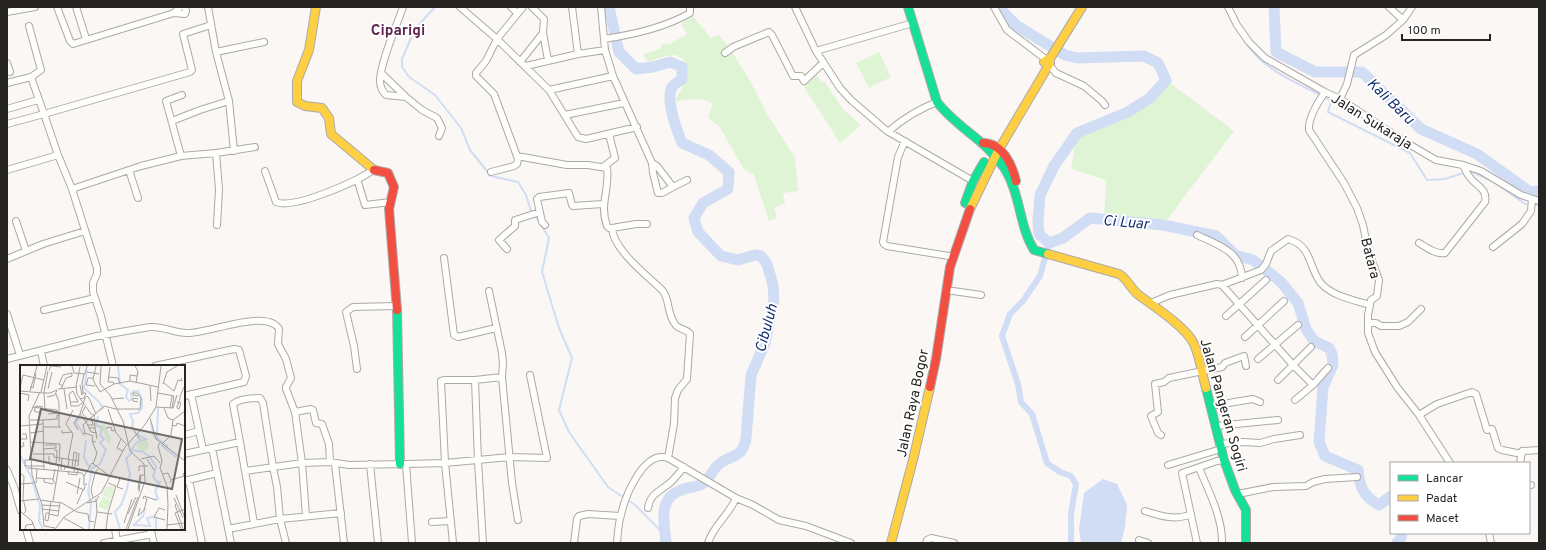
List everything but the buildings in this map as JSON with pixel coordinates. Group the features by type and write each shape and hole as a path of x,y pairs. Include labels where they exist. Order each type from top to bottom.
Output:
{"main road":[{"path":"316,7 309,50 297,81 298,102 301,106 316,106 321,108 329,119 331,134 373,170 384,172 389,175 394,190 389,207 389,217 397,306 403,464"},
{"path":"908,7 937,102"},
{"name":"Jalan Raya Bogor","path":"950,267 955,257 964,222 994,150 1033,77 1049,60 1082,7"},
{"name":"Jalan Pangeran Sogiri","path":"937,102 944,113 954,122 994,150 1016,189 1028,240 1034,250 1119,274 1124,277 1138,295 1151,303 1190,336 1195,345 1224,460 1235,490 1246,510 1246,543"},
{"name":"Jalan Raya Bogor","path":"892,543 936,359 950,267 949,256 960,215 973,181 994,150"}],"street":[{"path":"7,12 35,7"},
{"path":"57,7 71,42 75,43 174,13 185,14 185,7"},
{"path":"76,7 86,39"},
{"path":"164,7 167,15"},
{"path":"174,13 180,7"},
{"path":"208,7 216,52 229,101 234,151"},
{"path":"403,7 381,73 380,81 381,90 386,95 406,97"},
{"path":"460,7 497,38 549,90 578,137 581,139 586,139 637,127"},
{"path":"510,7 518,13"},
{"path":"492,172 514,166 517,164 518,156 494,94 476,76 476,73 486,61 497,38 523,7"},
{"path":"532,7 544,19 543,33 548,60"},
{"path":"572,7 578,54"},
{"path":"600,7 605,50 613,76 652,163 658,193 662,193 687,180"},
{"path":"604,39 647,30 683,17 690,13 690,7"},
{"path":"795,7 823,63 840,88 851,100 879,124 973,181"},
{"path":"994,7 1007,30 1049,60 1056,73 1084,86 1105,105"},
{"name":"Jalan Sukaraja","path":"1228,7 1237,25 1265,58 1323,95 1340,99 1436,160 1481,171 1534,201"},
{"path":"1389,7 1403,20"},
{"path":"1340,99 1347,84 1354,55 1386,35 1403,20 1412,7"},
{"path":"816,51 914,23"},
{"path":"7,124 190,72 192,70 182,34 211,25"},
{"path":"7,83 31,77 41,70 30,26"},
{"path":"725,53 733,47 769,32 794,76 801,76 804,81 823,63"},
{"path":"520,62 543,33"},
{"path":"216,52 264,42"},
{"path":"526,66 548,60 605,50"},
{"path":"7,63 10,72"},
{"path":"381,73 422,110 437,118 442,128 439,136"},
{"path":"549,90 613,76"},
{"path":"31,77 58,155 72,189 98,271 93,283 95,298 113,365"},
{"path":"181,156 166,100 182,95"},
{"name":"Batara","path":"1323,95 1311,117 1309,130 1350,192 1363,225 1368,250 1379,280 1376,296 1370,305 1368,333 1375,352 1397,387 1419,415 1449,462"},
{"path":"7,109 38,100"},
{"path":"172,121 229,101"},
{"path":"890,131 909,115 937,102"},
{"path":"565,115 624,103"},
{"path":"518,156 567,165 603,167 615,158 609,134"},
{"path":"905,141 898,156 883,242 888,246 949,256"},
{"path":"72,189 141,166 181,156 234,151 255,147"},
{"path":"216,153 219,189 217,225"},
{"path":"7,170 58,155"},
{"path":"652,163 657,166 673,187"},
{"path":"603,167 607,170 603,204 606,224 609,228 647,224"},
{"path":"1418,243 1441,254 1445,253 1485,202 1486,196 1484,192 1469,177 1464,167"},
{"path":"129,170 138,198"},
{"path":"265,171 276,202 280,203 301,201 320,195 365,176 373,170"},
{"path":"358,182 365,205 391,202"},
{"path":"545,225 542,222 538,199 539,197 569,193 573,206 603,204"},
{"path":"1493,247 1522,224 1531,211 1534,201"},
{"path":"507,249 499,240 515,226 515,220 540,212"},
{"path":"16,222 26,251"},
{"path":"612,228 613,237 625,254 667,296 670,312 675,325 687,330 690,334 687,379 678,390 675,398 674,424 668,458"},
{"path":"7,259 85,231"},
{"path":"1197,235 1231,252 1239,265 1242,278"},
{"path":"1151,303 1170,295 1216,284 1222,285 1261,270 1266,264 1271,250 1290,239 1306,251 1321,283 1332,292 1370,305"},
{"path":"444,258 454,335 458,337 496,328"},
{"path":"1226,316 1266,280"},
{"path":"1222,285 1293,365 1313,385"},
{"path":"946,290 981,295"},
{"path":"489,291 502,353 504,414 518,520"},
{"path":"44,310 95,298"},
{"path":"1245,337 1284,301"},
{"path":"357,369 354,346 346,312 353,307 397,306"},
{"path":"1369,323 1376,323 1381,326 1399,326 1408,322 1421,309"},
{"path":"7,314 20,355"},
{"path":"7,359 105,334 150,326 188,333 221,328 242,322 263,321 277,326 280,329 278,344 286,359 291,378 286,386 287,394 295,412 302,463 306,516"},
{"path":"1258,360 1298,325"},
{"path":"1278,380 1311,347"},
{"path":"160,365 234,349 239,350 244,366 246,380 240,383 185,396"},
{"path":"41,351 44,365"},
{"path":"1161,435 1158,433 1151,416 1158,412 1155,384 1164,382 1169,378 1222,367 1225,363 1244,356 1246,366"},
{"path":"1295,400 1313,385 1328,368"},
{"path":"245,471 302,463 403,464 445,463 510,458 547,458 530,375"},
{"path":"453,543 445,463 441,381 475,380 502,377"},
{"path":"475,380 483,543"},
{"path":"1419,415 1437,404 1472,392 1476,394 1487,430 1492,429 1498,448 1502,450 1522,452 1539,450"},
{"path":"191,394 202,445"},
{"path":"254,523 233,404 242,400 260,398 263,403 277,487 280,519 286,543"},
{"path":"1210,406 1253,399 1260,402"},
{"path":"295,412 310,409 313,410 316,423 322,424 333,463 344,543"},
{"path":"1216,426 1278,420"},
{"path":"185,435 199,431"},
{"path":"1168,465 1221,447 1242,442 1260,443 1274,439 1300,436"},
{"path":"185,454 240,442"},
{"path":"212,448 231,543"},
{"path":"1520,462 1522,452"},
{"path":"617,543 620,516 637,474 658,457 668,458 736,498 753,505 779,520 786,523 806,526 851,543"},
{"path":"1197,543 1182,473 1217,460 1224,460"},
{"path":"370,464 378,543"},
{"path":"403,464 412,543"},
{"path":"648,508 651,497 673,480 684,467"},
{"path":"1198,468 1208,489 1220,524 1222,543"},
{"path":"7,470 9,481 18,487 20,503"},
{"path":"202,543 187,480 217,473"},
{"path":"1238,494 1273,487 1306,486 1313,482 1325,479 1357,477"},
{"path":"708,543 712,533 732,507 736,498"},
{"path":"1145,510 1159,516 1177,518 1191,514"},
{"path":"228,528 280,519 341,513"},
{"path":"574,543 577,519 580,516 588,514 620,516"},
{"path":"432,522 451,521"},
{"path":"26,530 30,543"},
{"path":"115,530 117,541"},
{"path":"104,543 117,541 151,531 154,543"},
{"path":"926,543 927,540 931,538 954,543"},
{"path":"1139,540 1148,543"}],"green space":[{"path":"693,16 711,38 719,35 729,47 749,79 766,112 795,158 798,191 783,193 785,203 774,208 777,218 769,221 754,175 744,169 719,126 708,117 713,103 700,99 674,101 681,91 684,82 684,60 676,55 665,56 648,62 643,54 660,49 662,44 670,44 687,34 681,24"},
{"path":"879,52 891,77 869,88 856,63"},
{"path":"817,75 821,83 824,81 843,109 861,125 840,143 802,84"},
{"path":"1166,80 1234,131 1163,225 1104,221 1106,180 1071,169 1077,133 1116,118"}],"water":[{"path":"1103,479 1117,484 1127,505 1125,527 1121,543 1081,543 1079,529 1084,493"}],"waterway":[{"path":"435,7 415,29 402,59 402,67 409,77 435,95 461,128 470,150 491,176 518,182 526,195 531,211"},
{"name":"Cibuluh","path":"609,7 619,52 636,69 653,67 670,62 682,67 682,79 672,87 670,92 672,115 682,143 709,155 729,172 728,189 703,203 694,218 698,232 721,256 738,260 755,255 761,256 767,264 773,285 774,300 765,343 751,375 746,439 744,445 740,452 719,464 704,483 684,489 675,493 670,498 664,511 666,543"},
{"name":"Ci Luar","path":"1001,7 1003,12 1017,26 1065,55 1077,58 1144,56 1158,63 1166,80 1150,98 1128,112 1077,133 1054,166 1040,195 1038,222 1039,234 1049,243 1063,238 1090,218 1163,225 1216,236 1235,255 1253,260 1281,282 1298,303 1306,329 1314,341 1329,348 1332,354 1333,365 1323,387 1319,442 1325,456 1358,470 1361,486 1366,495 1374,502 1379,505 1390,497"},
{"name":"Kali Baru","path":"1274,7 1276,52 1315,72 1362,72 1421,129 1477,154 1530,192 1539,191"},
{"path":"1244,40 1252,51 1272,69 1331,101 1328,112 1410,153 1427,180 1445,179 1470,171 1494,182 1525,204 1539,205"},
{"path":"535,215 549,238 542,272 559,328 572,358 559,410 569,432 608,487 635,505 665,535"},
{"path":"1049,243 1040,276 1023,301 1010,314 1002,336 1018,384 1021,402 1032,414 1047,463 1060,472 1071,476 1076,484 1071,514 1071,543"},
{"name":"Ci Luar","path":"1397,543 1402,534"}],"traffic: fast":[{"path":"908,7 937,102 953,119 989,150 1005,169 1014,190 1029,241 1034,250 1048,254"},
{"path":"965,203 973,181 984,162"},
{"path":"397,310 400,464"},
{"path":"1206,388 1224,460 1235,490 1246,510 1246,543"}],"traffic: slow":[{"path":"316,7 309,50 297,81 297,102 305,106 322,108 329,118 331,134 374,170"},
{"path":"1044,62 1051,57 1082,7"},
{"path":"970,209 998,151 1050,63 1050,58"},
{"path":"1048,254 1122,276 1137,294 1185,331 1194,344 1198,354 1206,388"},
{"path":"891,543 913,460 930,387"}],"traffic: jam":[{"path":"983,143 990,144 1001,151 1009,162 1016,181"},
{"path":"374,170 388,173 394,187 389,209 397,310"},
{"path":"930,387 936,359 950,267 970,209"}],"district":[{"name":"Ciparigi","path":"398,30"}]}
